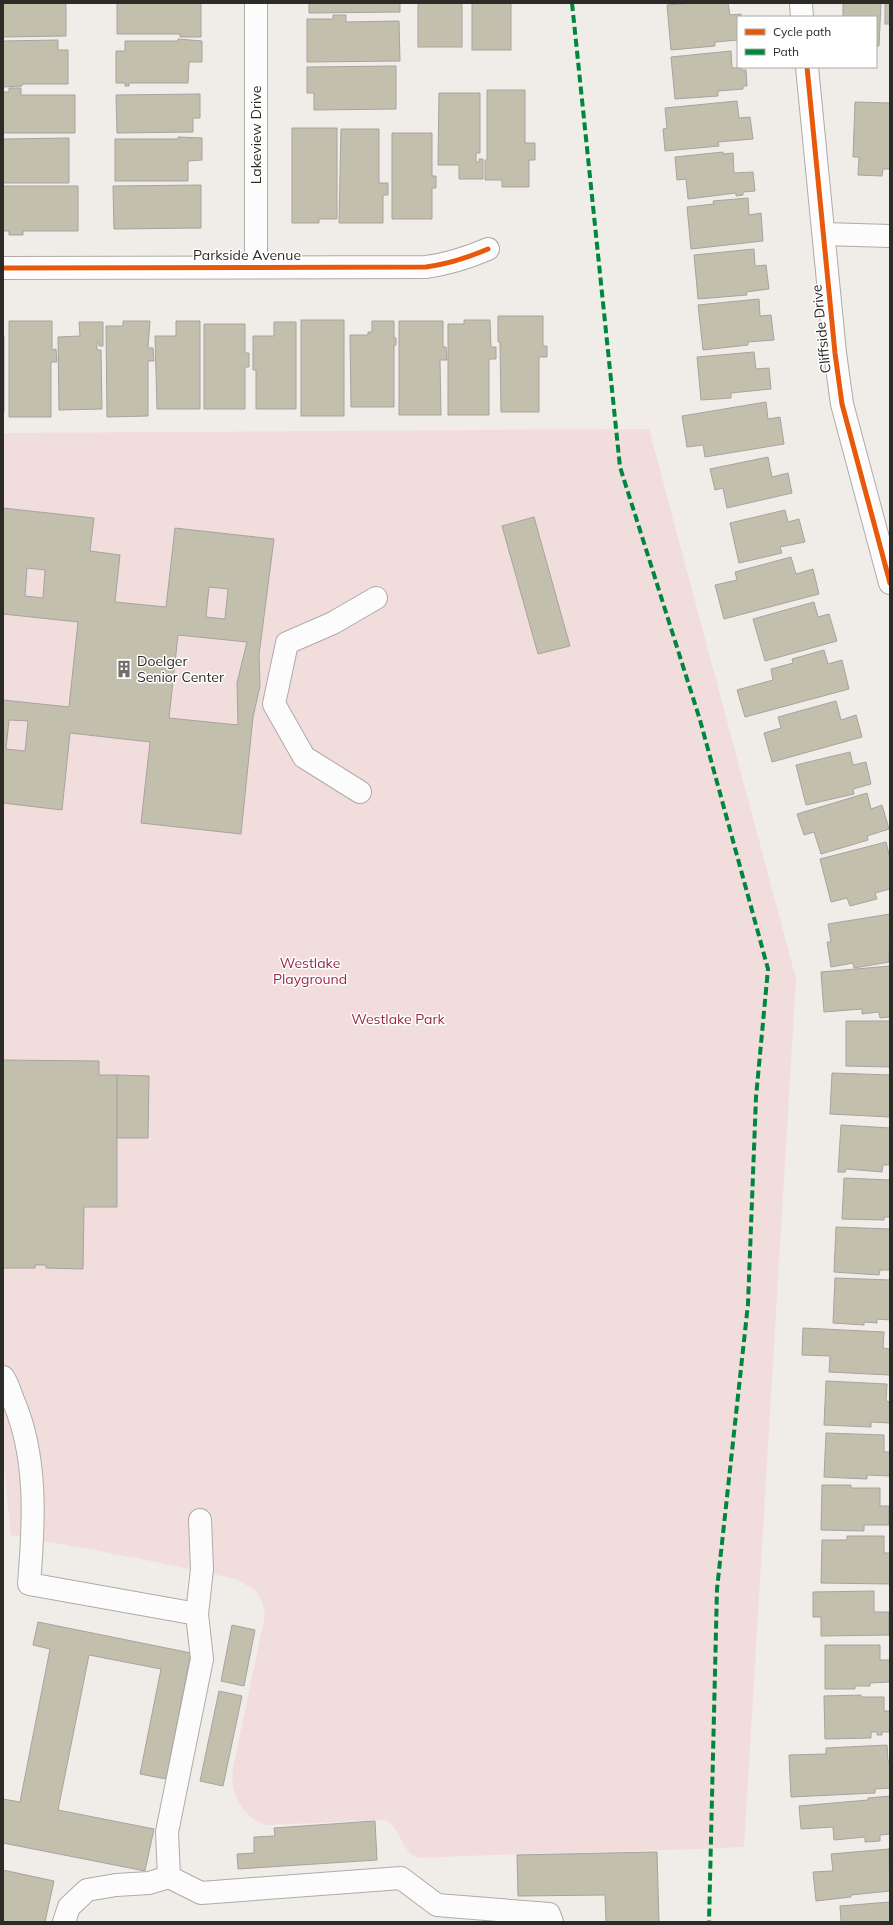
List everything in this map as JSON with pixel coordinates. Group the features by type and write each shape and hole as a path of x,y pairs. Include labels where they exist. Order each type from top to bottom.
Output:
{"street":[{"name":"Lakeview Drive","path":"256,3 256,267"},
{"path":"801,3 802,16"},
{"name":"Cliffside Drive","path":"807,68 835,353 842,404 890,583"},
{"path":"824,234 890,236"},
{"name":"Parkside Avenue","path":"3,268 426,267 447,264 468,258 488,249"},
{"path":"360,792 304,757 274,704 287,643 333,623 376,598"},
{"path":"3,1377 19,1412 30,1456 33,1538 29,1584 197,1614"},
{"path":"169,1877 167,1832 202,1659 197,1614 202,1569 200,1520"},
{"path":"64,1922 70,1907 87,1890 116,1885 149,1883 169,1877 201,1893 401,1878 437,1905 549,1914 552,1922"}],"green space":[{"name":"Westlake Park","path":"649,429 796,979 744,1847 419,1858 408,1851 395,1828 385,1820 267,1825 258,1822 251,1817 239,1803 233,1786 233,1768 265,1615 262,1601 255,1590 236,1579 137,1558 11,1535 3,1459 3,433"}],"building":[{"path":"3,3 66,3 66,36 3,37"},
{"path":"117,3 201,3 201,37 180,37 180,34 117,34"},
{"path":"309,3 400,3 400,12 309,13"},
{"path":"418,3 462,3 462,47 418,47"},
{"path":"472,3 511,3 511,50 472,50"},
{"path":"728,3 730,15 741,14 741,16 737,16 737,40 715,42 715,46 671,50 667,5"},
{"path":"843,3 881,3 879,46 877,46 877,16 843,16"},
{"path":"885,3 890,3 890,24 885,24"},
{"path":"333,15 346,15 346,22 399,21 400,61 307,62 307,19 333,19"},
{"path":"178,39 202,41 202,62 189,62 188,83 129,83 129,86 125,86 125,83 116,83 116,51 125,51 125,41 178,41"},
{"path":"58,40 58,50 68,50 68,84 22,84 22,86 3,87 3,41"},
{"path":"731,51 732,68 741,68 742,70 746,70 747,86 743,86 743,89 718,91 718,96 675,99 671,57"},
{"path":"396,66 396,109 314,110 314,93 307,93 307,67"},
{"path":"9,88 21,88 21,95 75,95 75,133 3,133 3,92 9,92"},
{"path":"487,90 525,90 525,143 535,143 535,160 529,160 529,187 502,187 502,180 485,180 485,160 487,160"},
{"path":"439,93 480,93 480,153 476,153 476,162 479,162 479,159 483,159 483,179 459,179 459,165 438,165"},
{"path":"200,94 200,118 193,118 193,132 117,133 116,95"},
{"path":"737,101 739,118 750,117 753,139 718,142 719,146 665,151 663,129 667,128 665,108"},
{"path":"855,102 890,103 890,169 883,169 882,176 858,175 859,157 853,157"},
{"path":"292,128 337,128 337,219 319,219 319,223 292,223"},
{"path":"341,129 379,129 379,183 388,183 388,195 383,195 383,223 339,223"},
{"path":"392,133 432,133 432,176 436,176 436,188 432,188 432,219 392,219"},
{"path":"178,137 202,138 202,160 188,161 188,181 115,181 115,139 178,139"},
{"path":"69,138 69,183 3,183 3,139"},
{"path":"723,152 723,154 733,153 734,173 753,172 755,191 743,192 743,195 736,196 736,193 688,199 686,179 677,180 675,157"},
{"path":"201,185 201,228 114,229 113,186"},
{"path":"3,186 78,186 78,231 23,231 23,235 9,235 9,231 3,231"},
{"path":"748,198 749,215 761,213 763,241 691,249 687,207 714,204 713,201"},
{"path":"754,249 755,266 766,265 769,289 746,292 747,295 698,299 694,255"},
{"path":"759,299 760,316 771,315 774,340 748,342 748,345 703,350 698,305"},
{"path":"498,316 543,316 543,346 547,346 547,357 539,357 539,412 501,412"},
{"path":"301,320 344,320 344,416 301,416"},
{"path":"464,320 490,320 491,347 496,347 496,359 489,359 489,415 448,415 448,324 464,324"},
{"path":"9,321 52,321 52,350 56,349 57,362 51,362 51,417 9,417"},
{"path":"123,321 150,321 148,348 153,348 154,361 148,361 148,416 107,417 106,326 123,326"},
{"path":"176,321 200,321 200,409 157,409 155,336 176,336"},
{"path":"372,321 394,321 394,338 396,338 396,345 394,345 394,407 351,407 350,335 368,335 368,332 372,332"},
{"path":"399,321 443,321 443,347 446,347 447,360 440,360 441,415 399,415"},
{"path":"79,322 103,322 103,346 99,346 99,342 97,343 97,350 101,350 102,409 59,410 58,337 80,336"},
{"path":"274,322 296,322 296,409 256,409 256,370 253,370 253,336 274,336"},
{"path":"204,324 245,324 245,353 249,353 249,367 245,367 245,409 204,409"},
{"path":"4,336 4,411 3,411"},
{"path":"754,352 756,369 769,368 771,389 731,393 731,398 701,400 697,357"},
{"path":"766,402 768,419 780,417 784,444 705,457 703,445 687,447 682,416"},
{"path":"768,457 772,477 788,473 792,493 727,508 723,488 715,490 710,469"},
{"name":"Doelger Senior Center","path":"3,508 94,518 90,551 120,555 115,602 166,607 175,528 274,539 259,655 260,686 253,717 241,834 141,823 150,742 70,733 62,810 3,803 3,700 69,707 78,622 3,614","holes":["27,568 45,570 43,598 25,596","209,587 228,589 225,619 206,617","178,635 247,642 237,683 238,725 169,718","9,720 28,721 25,751 6,749"]},
{"path":"785,510 788,522 799,519 805,542 780,547 782,553 739,563 730,523"},
{"path":"534,517 570,646 538,654 502,526"},
{"path":"791,557 796,574 813,569 819,594 724,619 715,585 737,580 735,572"},
{"path":"814,602 818,617 829,614 837,641 765,661 753,619"},
{"path":"824,650 828,664 842,660 849,689 745,717 737,690 773,680 771,669 793,663 792,659"},
{"path":"836,701 841,720 856,715 862,737 772,762 764,733 781,728 778,717"},
{"path":"850,752 853,765 866,762 871,784 853,789 854,794 806,805 796,765"},
{"path":"867,793 871,809 882,805 889,829 867,836 868,840 821,854 814,832 804,835 797,814"},
{"path":"886,842 890,858 890,889 875,893 877,899 850,906 847,898 831,902 820,859"},
{"path":"890,914 889,962 854,968 853,963 831,967 827,942 831,942 828,924"},
{"path":"890,966 890,1017 880,1018 879,1012 862,1014 862,1009 824,1012 821,972"},
{"path":"846,1021 890,1021 890,1067 846,1066"},
{"path":"3,1060 99,1061 99,1075 117,1075 117,1207 84,1207 83,1269 46,1268 46,1265 35,1265 35,1268 3,1268"},
{"path":"832,1073 890,1075 890,1117 830,1114"},
{"path":"117,1075 149,1076 148,1138 117,1138"},
{"path":"841,1125 890,1128 890,1165 883,1165 882,1172 846,1169 845,1172 838,1172"},
{"path":"844,1178 890,1180 890,1217 884,1217 884,1220 842,1219"},
{"path":"836,1227 890,1229 890,1270 880,1270 879,1275 834,1272"},
{"path":"835,1278 890,1280 890,1320 877,1319 877,1323 864,1322 864,1325 833,1323"},
{"path":"803,1328 884,1332 883,1348 890,1349 890,1375 829,1372 830,1356 802,1355"},
{"path":"826,1381 887,1384 886,1401 890,1402 890,1423 871,1422 871,1427 824,1425"},
{"path":"826,1433 884,1435 884,1452 890,1452 890,1476 867,1475 867,1479 824,1477"},
{"path":"822,1485 851,1485 851,1488 880,1488 880,1506 889,1506 889,1525 864,1525 864,1531 821,1530"},
{"path":"847,1536 884,1536 884,1553 890,1553 890,1584 821,1583 822,1540 847,1540"},
{"path":"874,1591 874,1612 889,1612 889,1635 821,1636 821,1617 813,1617 813,1592"},
{"path":"38,1622 191,1653 166,1779 140,1774 161,1669 89,1655 58,1810 154,1829 145,1871 3,1843 3,1799 20,1802 50,1649 33,1645"},
{"path":"232,1625 255,1630 244,1686 221,1681"},
{"path":"825,1645 880,1645 880,1660 890,1660 890,1682 870,1683 870,1686 855,1686 855,1689 825,1689"},
{"path":"219,1691 242,1696 223,1786 200,1781"},
{"path":"861,1695 861,1697 884,1697 884,1711 890,1711 890,1732 882,1732 882,1735 877,1735 877,1732 871,1732 871,1738 825,1739 824,1696"},
{"path":"887,1745 888,1761 890,1760 890,1788 875,1789 875,1793 791,1797 789,1755 826,1754 826,1748"},
{"path":"890,1796 890,1834 880,1835 880,1841 865,1842 865,1837 834,1840 833,1827 801,1829 799,1806 868,1800 868,1798"},
{"path":"375,1821 377,1860 238,1869 237,1854 254,1853 254,1837 275,1836 274,1828"},
{"path":"889,1849 890,1891 851,1895 851,1897 816,1901 813,1872 833,1871 831,1854"},
{"path":"657,1852 659,1922 606,1922 605,1895 518,1896 517,1855"},
{"path":"3,1870 54,1881 45,1922 3,1922"},
{"path":"890,1902 890,1922 841,1922 840,1906"}],"marked path":[{"path":"572,3 620,467 700,720 768,969 756,1097 748,1304 717,1589 709,1922"}],"cycle path":[{"path":"807,68 835,353 842,404 890,583"},
{"path":"3,268 426,267 457,260 488,249"}],"place":[{"name":"Doelger Senior Center","path":"124,669"}],"park label":[{"name":"Westlake Playground","path":"310,972"}]}
